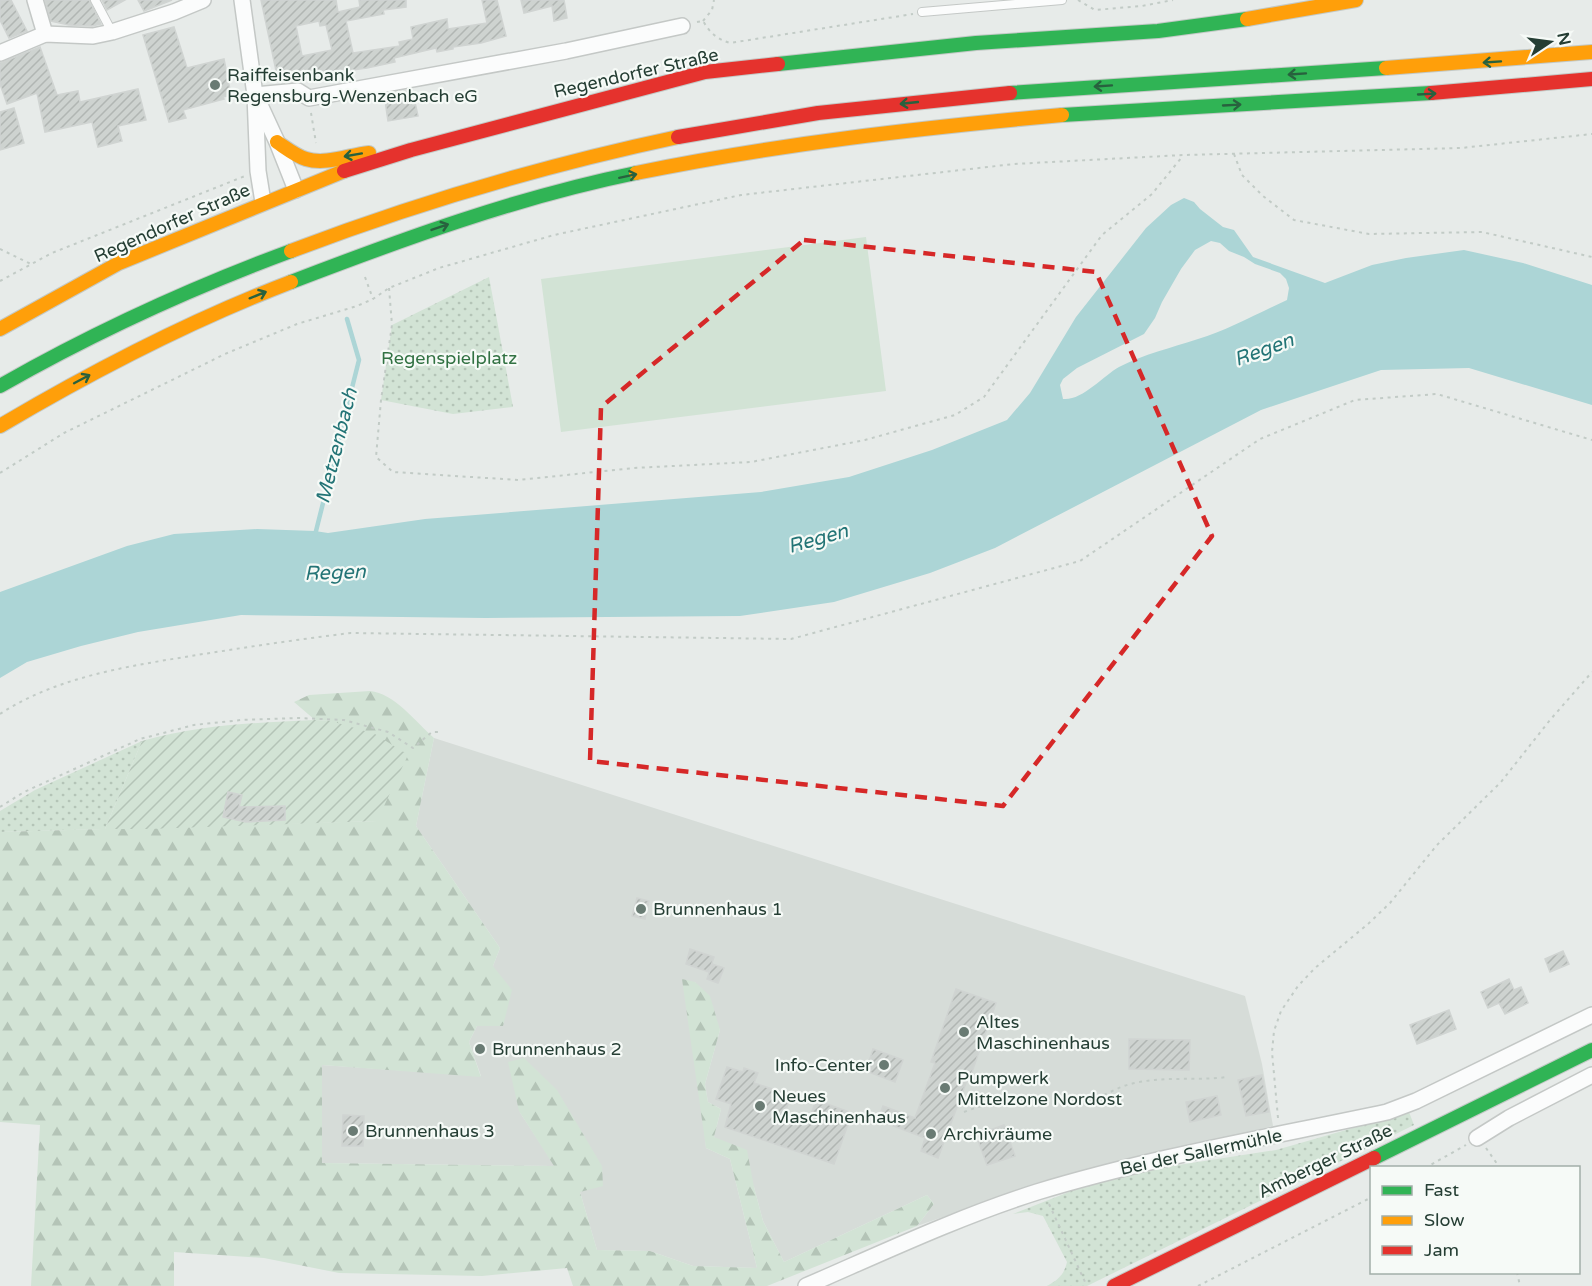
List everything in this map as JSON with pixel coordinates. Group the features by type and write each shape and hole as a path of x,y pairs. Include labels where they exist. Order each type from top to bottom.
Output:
{"main road":[{"name":"Regendorfer Straße","path":"0,329 119,263 338,173 411,150 705,72 976,43 1158,31 1238,21 1320,4 1350,1"},
{"path":"0,386 99,332 214,281 313,242 443,196 582,158 692,134 818,113 1002,93 1502,61 1592,51"},
{"path":"0,426 30,407 118,360 225,308 333,265 454,222 588,184 701,160 828,140 990,122 1088,113 1504,89 1592,79"},
{"path":"277,142 299,156 311,160 361,153 411,150"},
{"name":"Amberger Straße","path":"1114,1286 1592,1050"}],"street":[{"path":"35,0 45,34"},
{"path":"0,53 45,34 93,36 112,32 203,0"},
{"path":"242,0 255,95 258,171 263,202"},
{"path":"255,95 298,91 309,99 566,51 682,26"},
{"path":"255,95 296,190"},
{"name":"Bei der Sallermühle","path":"806,1286 928,1233 1042,1191 1106,1173 1387,1112 1416,1101 1592,1015"},
{"path":"1478,1138 1509,1118 1592,1075"}],"lane":[{"path":"95,0 112,32"},
{"path":"922,12 1062,0"}],"path":[{"path":"682,26 703,21 712,10 714,0"},
{"path":"1078,0 1095,10 1142,6 1173,0"},
{"path":"703,21 718,40 730,43 922,12"},
{"path":"309,99 316,148"},
{"path":"0,473 64,433 225,354 297,324 373,299 389,288 439,268 554,235 741,195 1014,164 1183,155 1461,148 1592,134"},
{"path":"1234,154 1242,175 1263,196 1294,220 1369,234 1482,232 1592,257"},
{"path":"389,288 392,325 381,400 376,457 393,472 518,480 634,468 751,462 865,440 955,416 984,396 1102,235 1152,194 1183,155"},
{"path":"0,281 52,253 252,174"},
{"path":"0,249 31,264"},
{"path":"363,272 373,299"},
{"path":"0,714 45,690 131,666 351,633 791,639 1080,561 1260,439 1355,400 1437,394 1592,440"},
{"path":"1279,1135 1272,1052 1274,1031 1281,1011 1298,986 1315,968 1390,903 1437,845 1501,782 1592,672"},
{"path":"0,807 36,786 140,739 194,725 241,720 298,718 344,720 388,732 413,748 432,732 440,732"},
{"path":"964,1112 983,1105 1010,1100 1083,1101 1123,1086 1145,1081 1205,1080 1227,1077"},
{"path":"1427,1166 1478,1138 1499,1166"},
{"path":"1042,1191 1086,1284"},
{"path":"1198,1286 1370,1198"}],"highlighted area":[{"path":"804,240 1096,272 1212,536 1003,806 590,761 601,407"}],"shaded area":[{"path":"434,738 1245,996 1262,1064 1273,1126 1046,1181 917,1226 934,1204 927,1195 784,1262 763,1221 754,1187 714,1137 721,1109 708,1102 705,1084 720,1030 695,982 706,1148 730,1159 757,1268 693,1266 650,1251 597,1250 580,1192 519,1111 555,1166 322,1163 322,1065 481,1076 469,1042 477,1026 503,1026 493,966 500,948 416,826"}],"green space":[{"path":"866,237 886,391 561,432 541,279"},
{"name":"Regenspielplatz","path":"489,277 513,407 453,414 381,400 392,325"},
{"path":"370,691 388,697 434,738 416,826 500,948 493,966 512,990 503,1026 477,1026 469,1042 481,1077 322,1065 322,1163 554,1166 519,1111 508,1062 524,1058 557,1090 602,1166 603,1186 580,1192 597,1250 650,1251 693,1266 757,1268 730,1159 706,1148 682,979 695,982 710,996 720,1030 705,1084 708,1102 721,1109 714,1137 747,1150 763,1221 784,1262 927,1195 934,1204 917,1226 767,1286 573,1286 567,1268 482,1276 339,1273 264,1258 174,1252 174,1286 31,1286 40,1125 0,1122 0,832 377,821 331,721 315,720 294,702 309,695"},
{"path":"331,721 375,734 408,755 377,821 105,829 142,741 207,728 249,723"},
{"path":"142,741 105,829 0,832 0,811 35,790"},
{"path":"1409,1112 1414,1125 1087,1286 1047,1286 1060,1277 1067,1262 1043,1216 1028,1212 1013,1214 1079,1188 1105,1181 1159,1168 1276,1150"}],"water":[{"name":"Regen","path":"1184,198 1194,202 1223,227 1234,230 1253,257 1325,283 1372,265 1464,250 1523,263 1592,285 1592,405 1469,368 1381,370 1261,410 995,548 930,573 834,602 740,616 486,618 241,615 138,632 81,646 27,662 0,678 0,592 127,546 174,534 257,529 328,533 425,519 761,492 849,477 932,450 1007,420 1030,393 1076,317 1146,228 1171,205","holes":["1211,241 1220,243 1229,251 1280,273 1286,279 1289,288 1287,300 1220,331 1128,362 1078,396 1063,399 1060,385 1063,379 1077,368 1144,334 1181,269 1195,250"]}],"building":[{"path":"0,0 11,0 27,31 9,38 0,20"},
{"path":"45,0 89,0 101,24 69,25 51,21"},
{"path":"102,0 125,0 107,10"},
{"path":"138,0 172,0 144,11"},
{"path":"261,0 336,0 338,12 360,7 359,0 406,0 406,7 383,10 384,14 346,21 353,53 400,46 399,42 413,39 411,27 447,19 448,29 487,23 482,0 497,0 506,36 437,52 436,48 394,58 395,62 367,68 319,74 318,72 278,80","holes":["319,21 320,26 326,25 332,50 302,56 296,26"]},
{"path":"521,0 564,0 567,18 554,21 552,6 524,13"},
{"path":"174,27 187,68 224,59 231,95 183,110 186,118 169,122 143,35"},
{"path":"40,47 57,95 78,91 80,102 138,89 146,120 118,126 122,141 98,147 92,122 45,132 37,93 7,104 0,84 0,63"},
{"path":"406,91 408,103 415,102 418,116 388,121 384,94"},
{"path":"14,108 24,143 0,150 0,112"},
{"path":"228,792 242,795 239,807 285,806 285,820 246,822 223,817"},
{"name":"Brunnenhaus 1","path":"637,898 649,901 645,919 632,916"},
{"path":"690,949 714,957 709,972 686,964"},
{"path":"1563,951 1569,964 1550,972 1545,959"},
{"path":"712,964 724,968 718,983 707,979"},
{"path":"1509,979 1514,990 1521,987 1528,1003 1505,1014 1499,1003 1488,1008 1481,992"},
{"path":"956,989 996,1003 971,1075 969,1075 938,1158 921,1151 925,1138 878,1120 883,1106 915,1118 935,1063 931,1062"},
{"path":"1449,1010 1456,1029 1417,1044 1410,1025"},
{"path":"1129,1039 1190,1040 1189,1070 1129,1069"},
{"name":"Info-Center","path":"873,1049 903,1060 895,1082 866,1071"},
{"path":"727,1067 743,1072 744,1068 758,1073 754,1083 791,1095 785,1113 809,1120 816,1100 852,1113 834,1164 725,1127 731,1104 716,1099"},
{"path":"1262,1075 1269,1112 1246,1116 1238,1080"},
{"path":"1217,1096 1221,1115 1190,1122 1186,1102"},
{"name":"Brunnenhaus 3","path":"343,1115 364,1116 363,1146 342,1146"},
{"path":"1004,1125 1015,1156 987,1165 976,1135"}],"waterway":[{"name":"Metzenbach","path":"315,535 359,360 347,319"}],"traffic: fast":[{"path":"778,64 976,43 1158,31 1247,19"},
{"path":"1010,93 1386,68"},
{"path":"1062,115 1431,93"},
{"path":"291,282 461,220 548,194 636,173"},
{"path":"0,386 143,312 291,251"},
{"path":"1374,1158 1592,1050"}],"traffic: slow":[{"path":"1247,19 1356,0"},
{"path":"1386,68 1592,52"},
{"path":"636,173 849,138 1062,115"},
{"path":"291,251 338,233 482,186 678,137"},
{"path":"277,142 299,156 314,161 369,153"},
{"path":"0,329 119,263 344,171"},
{"path":"0,426 142,348 216,313 291,282"}],"traffic: jam":[{"path":"344,171 411,150 705,72 778,64"},
{"path":"1431,93 1592,79"},
{"path":"678,137 818,113 1010,93"},
{"path":"1114,1286 1374,1158"}],"place":[{"name":"Raiffeisenbank Regensburg-Wenzenbach eG","path":"215,85"},
{"name":"Brunnenhaus 1","path":"641,909"},
{"name":"Altes Maschinenhaus","path":"964,1032"},
{"name":"Brunnenhaus 2","path":"480,1049"},
{"name":"Info-Center","path":"884,1065"},
{"name":"Pumpwerk Mittelzone Nordost","path":"945,1088"},
{"name":"Neues Maschinenhaus","path":"760,1106"},
{"name":"Brunnenhaus 3","path":"353,1131"},
{"name":"Archivräume","path":"931,1134"}]}
